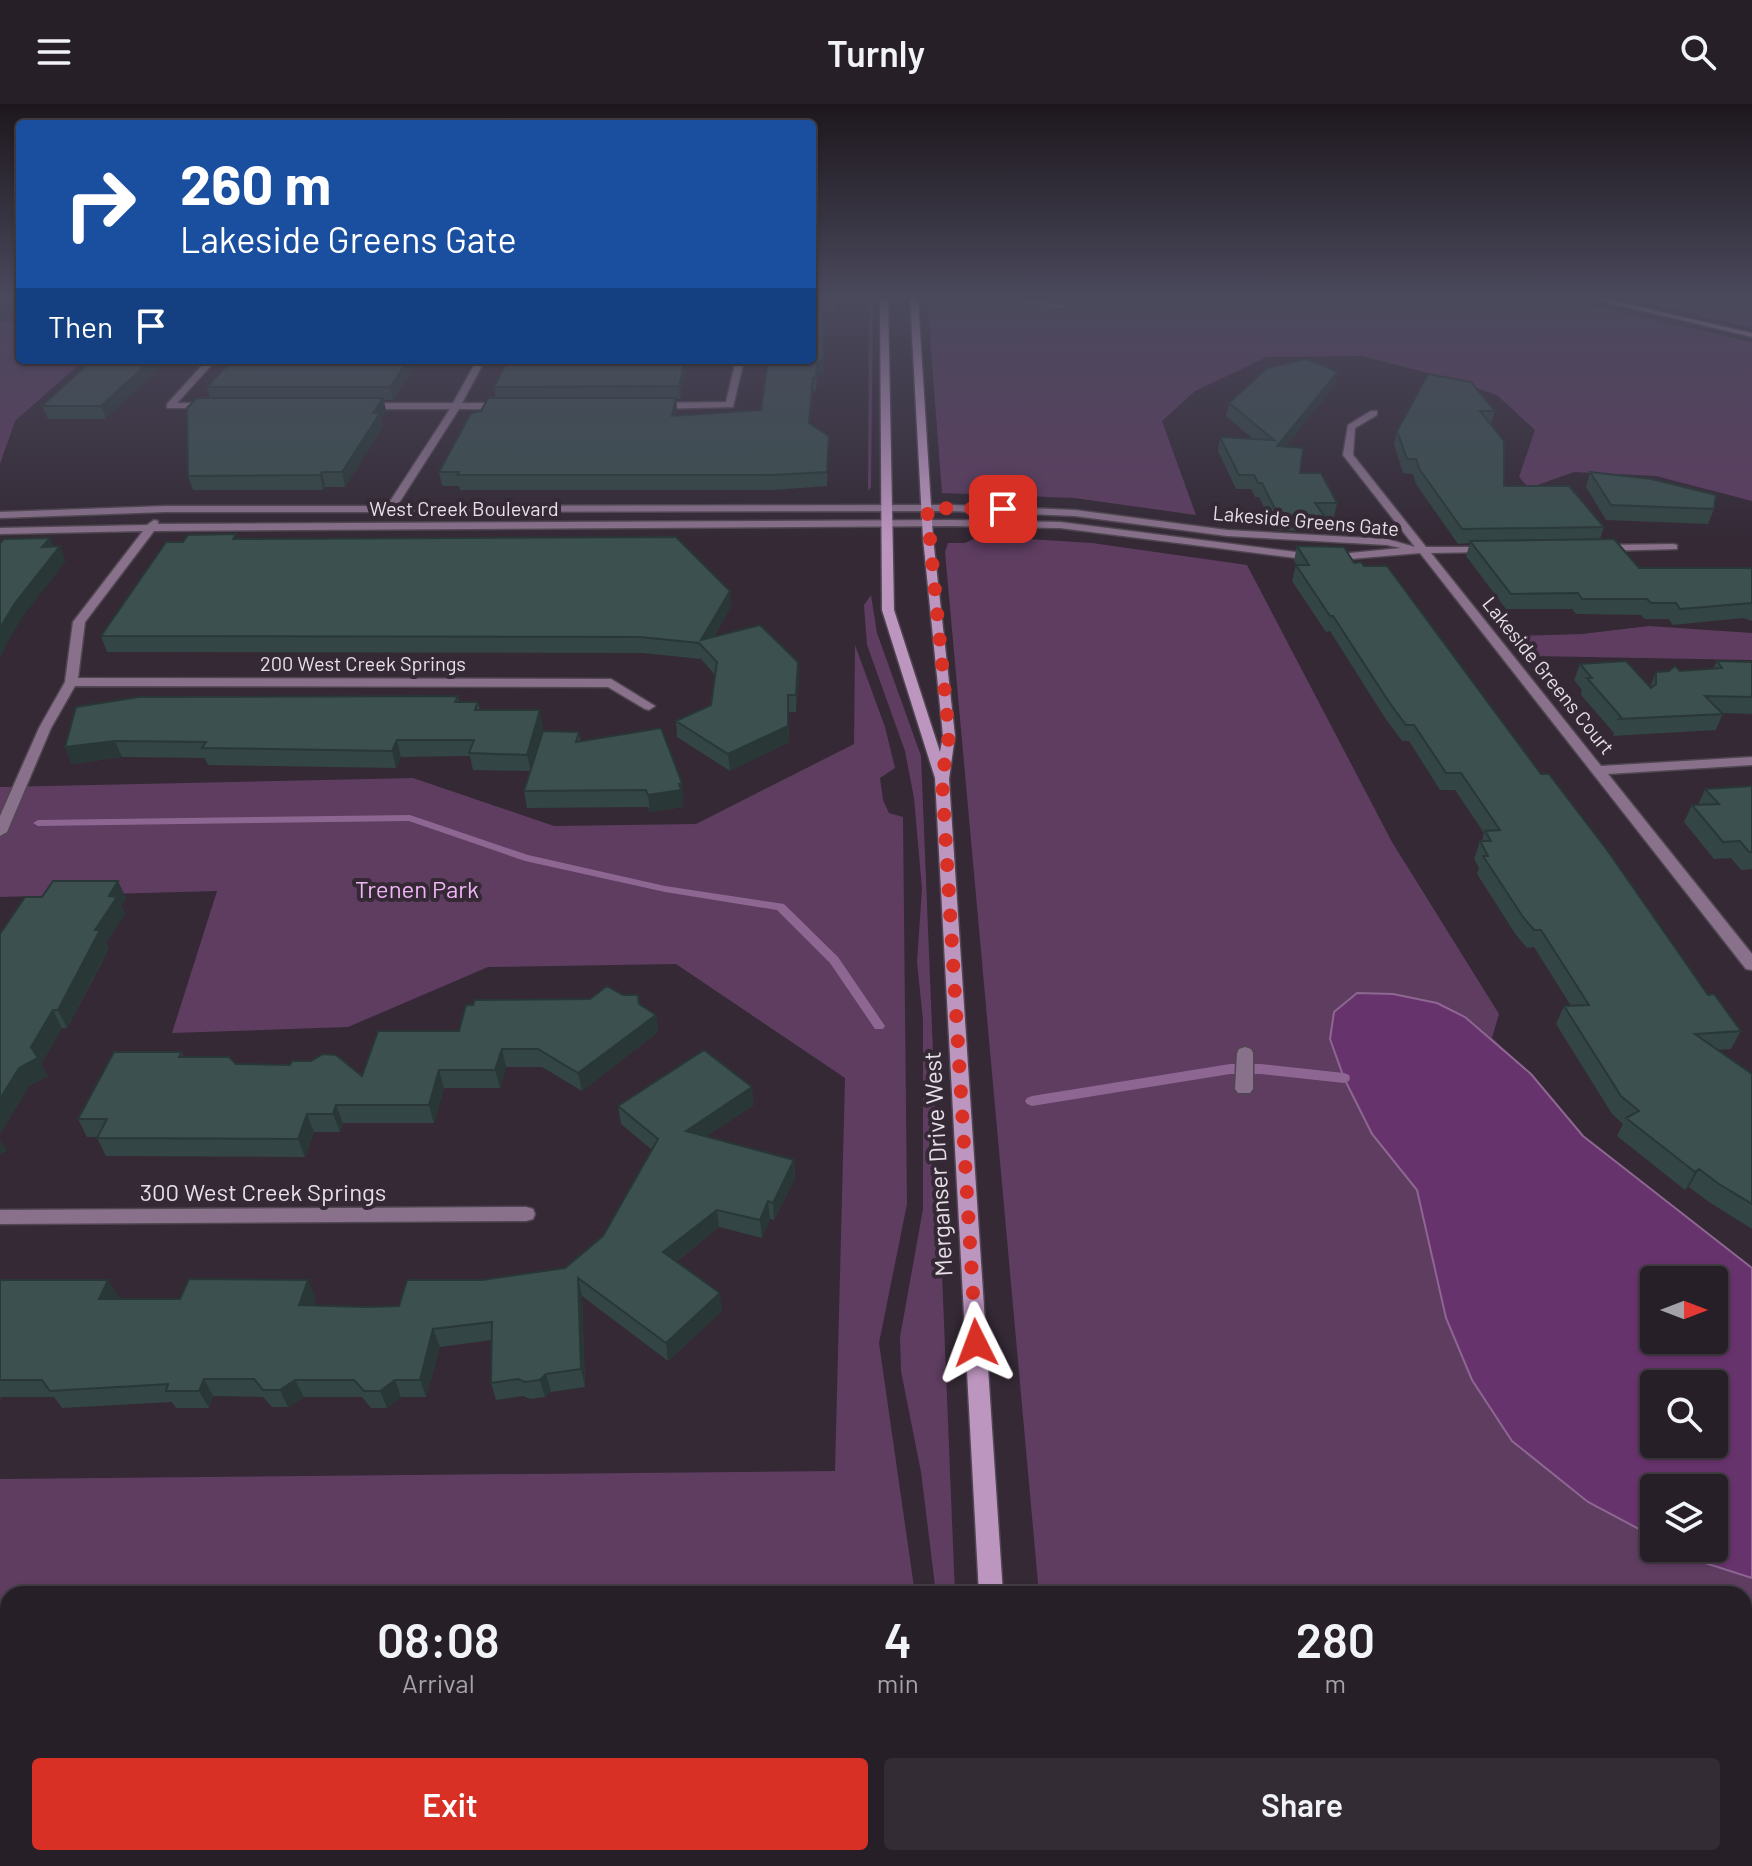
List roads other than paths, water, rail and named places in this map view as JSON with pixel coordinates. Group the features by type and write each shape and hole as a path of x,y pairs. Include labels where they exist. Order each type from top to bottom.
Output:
{"street":[{"path":"194,380 170,406 216,406"},
{"path":"381,526 470,380"},
{"path":"635,406 730,405 736,380"},
{"name":"Merganser Drive West","path":"884,380 888,610 942,779"},
{"name":"Merganser Drive West","path":"919,380 927,524 949,736 942,779 991,1586"},
{"path":"355,406 509,406"},
{"name":"Lakeside Greens Court","path":"1374,413 1351,427 1348,455 1752,965"},
{"name":"West Creek Boulevard","path":"0,515 165,509 885,509"},
{"path":"0,832 45,728 71,682 79,622 165,509"},
{"name":"Lakeside Greens Gate","path":"885,509 1075,513 1227,533 1387,542 1421,550"},
{"name":"Lakeside Greens Gate","path":"927,524 1060,525 1296,555 1350,556 1421,550"},
{"name":"West Creek Boulevard","path":"0,531 150,527 927,524"},
{"path":"1594,548 1673,547"},
{"path":"1421,550 1500,549"},
{"name":"200 West Creek Springs","path":"71,682 611,683 649,706"},
{"path":"1600,770 1752,761"},
{"path":"1244,1089 1245,1053"},
{"name":"300 West Creek Springs","path":"0,1217 526,1214"}],"waterway":[{"path":"38,823 410,818 525,858 665,889 780,907 834,960 879,1026"},
{"path":"1032,1101 1230,1069 1261,1069 1344,1078"}],"park label":[{"name":"Trenen Park","path":"417,888"}]}
